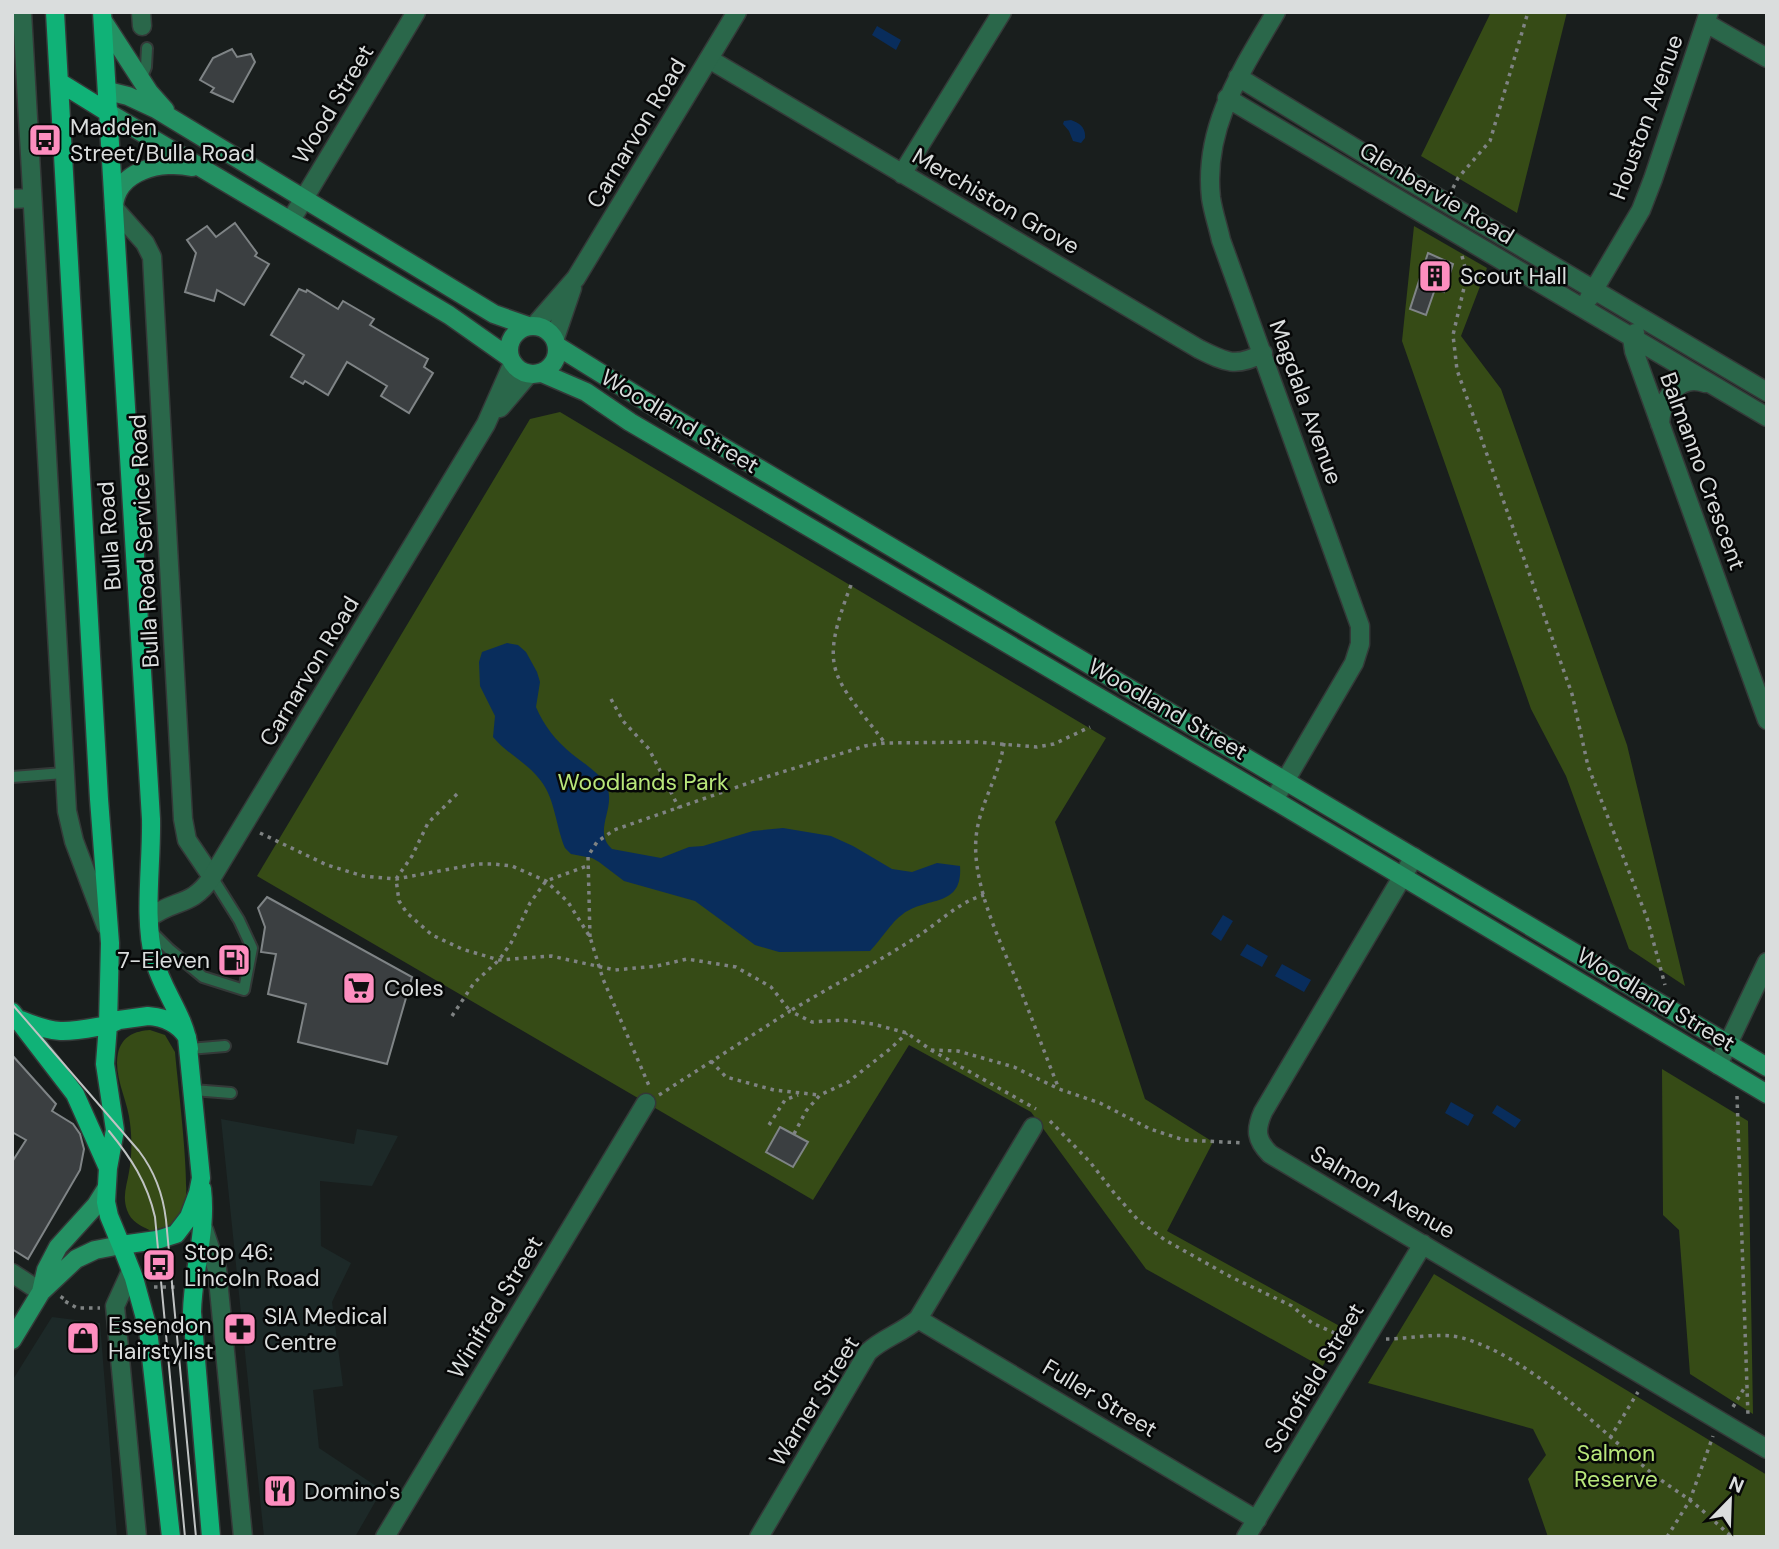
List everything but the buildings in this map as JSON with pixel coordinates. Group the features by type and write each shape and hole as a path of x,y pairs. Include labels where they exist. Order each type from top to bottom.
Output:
{"main road":[{"name":"Bulla Road","path":"55,12 99,799 110,936 105,1064 115,1130 106,1189 109,1216 131,1271 149,1329 171,1537"},
{"name":"Bulla Road","path":"107,15 114,208 151,819 149,924 155,962 185,1026 189,1049 205,1209 193,1292 193,1346 211,1537"},
{"path":"107,15 141,79 153,97 177,122"},
{"path":"59,81 138,100 494,314 542,327 556,342 554,362 535,373 512,361 449,315 59,81"},
{"path":"114,208 115,198 123,186 133,176 147,169 173,164 209,172"},
{"path":"512,361 509,350 514,335 531,326"},
{"name":"Woodland Street","path":"556,342 776,479 1767,1067"},
{"name":"Woodland Street","path":"535,373 586,391 630,422 1403,876 1767,1094"},
{"path":"764,501 776,479"},
{"path":"15,1015 51,1032 108,1025 143,1017 164,1019 174,1023 184,1033 189,1049"},
{"path":"15,1015 71,1088 89,1121 108,1168"},
{"path":"12,1340 41,1292 76,1259 96,1251 176,1234 189,1217 200,1189 201,1178"},
{"path":"41,1292 46,1270 58,1247 96,1205 106,1189"}],"street":[{"path":"22,12 67,811 74,841 110,936"},
{"name":"Wood Street","path":"291,220 416,12"},
{"name":"Carnarvon Road","path":"531,326 576,278 737,12"},
{"path":"902,174 1002,12"},
{"name":"Magdala Avenue","path":"1274,800 1354,663 1360,644 1360,626 1221,240 1211,199 1211,155 1217,125 1227,98 1276,12"},
{"path":"1707,17 1767,58"},
{"name":"Houston Avenue","path":"1583,309 1641,210 1707,17"},
{"name":"Merchiston Grove","path":"709,59 1219,359 1247,362 1263,353"},
{"name":"Glenbervie Road","path":"1238,77 1767,392"},
{"name":"Glenbervie Road","path":"1227,98 1767,417"},
{"path":"1386,191 1396,173"},
{"path":"12,199 32,198"},
{"name":"Bulla Road Service Road","path":"114,208 145,243 152,257 183,819 187,840 212,877"},
{"name":"Carnarvon Road","path":"556,342 576,278"},
{"path":"1632,338 1643,318"},
{"name":"Balmanno Crescent","path":"1632,338 1634,351 1767,720"},
{"name":"Carnarvon Road","path":"149,924 163,909 195,897 212,877 246,825 486,424 512,361"},
{"name":"Carnarvon Road","path":"486,424 535,373"},
{"path":"1660,424 1664,402 1680,384 1699,381 1715,387"},
{"path":"1260,1143 1256,1133 1264,1112 1414,857"},
{"path":"1718,1065 1767,962"},
{"name":"Winifred Street","path":"385,1537 646,1103"},
{"name":"Warner Street","path":"759,1537 868,1353 879,1342 904,1331 918,1319 1034,1127"},
{"name":"Salmon Avenue","path":"1260,1143 1270,1154 1767,1449"},
{"path":"204,1230 216,1265 243,1537"},
{"name":"Schofield Street","path":"1246,1537 1423,1244"},
{"path":"131,1271 106,1307 136,1537"},
{"path":"12,1273 41,1292"},
{"name":"Fuller Street","path":"918,1319 1257,1520"}],"lane":[{"path":"141,79 146,67 147,48"},
{"path":"12,777 64,774"},
{"path":"149,924 169,949 203,977 244,990 252,948 239,920 212,877"},
{"path":"189,1049 225,1046"},
{"path":"193,1090 231,1093"}],"path":[{"path":"1445,202 1458,178 1490,141 1528,12"},
{"path":"1456,233 1467,275 1453,335 1457,370 1572,694 1588,766 1647,918 1672,1010"},
{"path":"851,585 838,618 832,645 834,668 845,692 885,743"},
{"path":"611,699 623,721 649,749 679,807"},
{"path":"590,937 588,856 597,842 614,830 865,746 885,743 1004,743 1037,747 1054,744 1090,727"},
{"path":"1004,743 1001,766 976,831 977,866 1000,946 1016,979 1059,1089"},
{"path":"457,794 428,822 412,856 396,879 400,901 417,924 442,941 499,960 551,956 615,970 637,969 687,959 736,967 771,987 790,1011 812,1021 842,1020 907,1033 931,1050 1037,1110 1090,1161 1138,1220 1165,1240 1231,1277 1292,1306 1312,1323 1344,1338 1463,1338 1489,1348 1529,1372 1654,1475 1690,1500 1732,1537"},
{"path":"246,825 327,865 363,876 396,879 477,864 493,864 512,866 546,881 568,902 590,937 603,979 650,1086 646,1103"},
{"path":"452,1016 474,983 499,960 511,943 530,903 546,881 587,866"},
{"path":"646,1103 790,1011 920,935 962,904 984,895"},
{"path":"794,1134 806,1111 820,1095 848,1082 907,1033"},
{"path":"931,1050 958,1051 1014,1067 1059,1089 1100,1103 1150,1129 1184,1140 1260,1143"},
{"path":"711,1061 726,1077 774,1090 820,1095"},
{"path":"1733,1407 1748,1416 1737,1076"},
{"path":"769,1125 785,1100 800,1094"},
{"path":"140,1297 154,1287 176,1287 193,1292"},
{"path":"1610,1438 1646,1377"},
{"path":"1667,1537 1690,1500 1711,1438 1747,1383"}],"shaded area":[{"path":"221,1119 354,1144 357,1129 398,1136 372,1186 320,1181 321,1246 351,1263 332,1302 343,1386 313,1390 319,1448 382,1490 355,1537 264,1537"},
{"path":"52,1317 100,1323 117,1537 12,1537 12,1381"}],"green space":[{"path":"1491,12 1567,12 1517,213 1421,156"},
{"path":"1414,226 1487,268 1461,336 1501,389 1627,745 1685,986 1629,949 1566,776 1531,709 1402,341"},
{"name":"Woodlands Park","path":"560,412 1106,738 1055,822 1145,1099 1213,1142 1167,1231 1345,1329 1322,1367 1146,1269 1031,1112 909,1045 813,1200 257,876 530,419"},
{"path":"150,1030 165,1035 175,1052 186,1186 186,1204 180,1218 173,1224 151,1231 133,1220 126,1205 131,1135 129,1115 117,1071 118,1053 123,1042 134,1033"},
{"path":"1662,1069 1748,1121 1753,1414 1690,1374 1679,1230 1663,1215"},
{"name":"Salmon Reserve","path":"1434,1274 1767,1475 1767,1537 1548,1537 1528,1479 1546,1455 1533,1429 1368,1383"}],"water":[{"path":"877,26 901,40 896,50 872,35"},
{"path":"1071,120 1080,124 1083,129 1085,138 1081,143 1073,141 1063,124 1064,121"},
{"path":"507,643 518,645 526,652 537,672 540,682 536,707 547,727 561,744 605,783 609,800 604,834 612,849 661,858 689,847 703,846 753,831 783,828 831,836 892,869 912,872 937,863 960,866 956,889 942,899 903,914 870,951 779,952 755,945 695,901 624,881 592,858 571,854 565,848 546,788 530,769 493,737 495,716 480,686 479,662 482,652"},
{"path":"1223,915 1233,921 1221,941 1211,934"},
{"path":"1247,944 1268,956 1262,967 1240,955"},
{"path":"1282,964 1311,980 1304,992 1275,976"},
{"path":"1451,1102 1474,1115 1468,1126 1445,1113"},
{"path":"1497,1105 1521,1120 1515,1128 1492,1113"}],"tram line":[{"path":"12,1004 139,1151 150,1167 163,1201 196,1537"},
{"path":"109,1131 137,1171 148,1193 155,1217 185,1537"}],"place":[{"name":"Madden Street/Bulla Road","path":"45,140"},
{"name":"Scout Hall","path":"1435,276"},
{"name":"7-Eleven","path":"234,960"},
{"name":"Coles","path":"359,988"},
{"name":"Stop 46: Lincoln Road","path":"159,1265"},
{"name":"SIA Medical Centre","path":"240,1329"},
{"name":"Essendon Hairstylist","path":"83,1338"},
{"name":"Domino's","path":"280,1491"}]}
